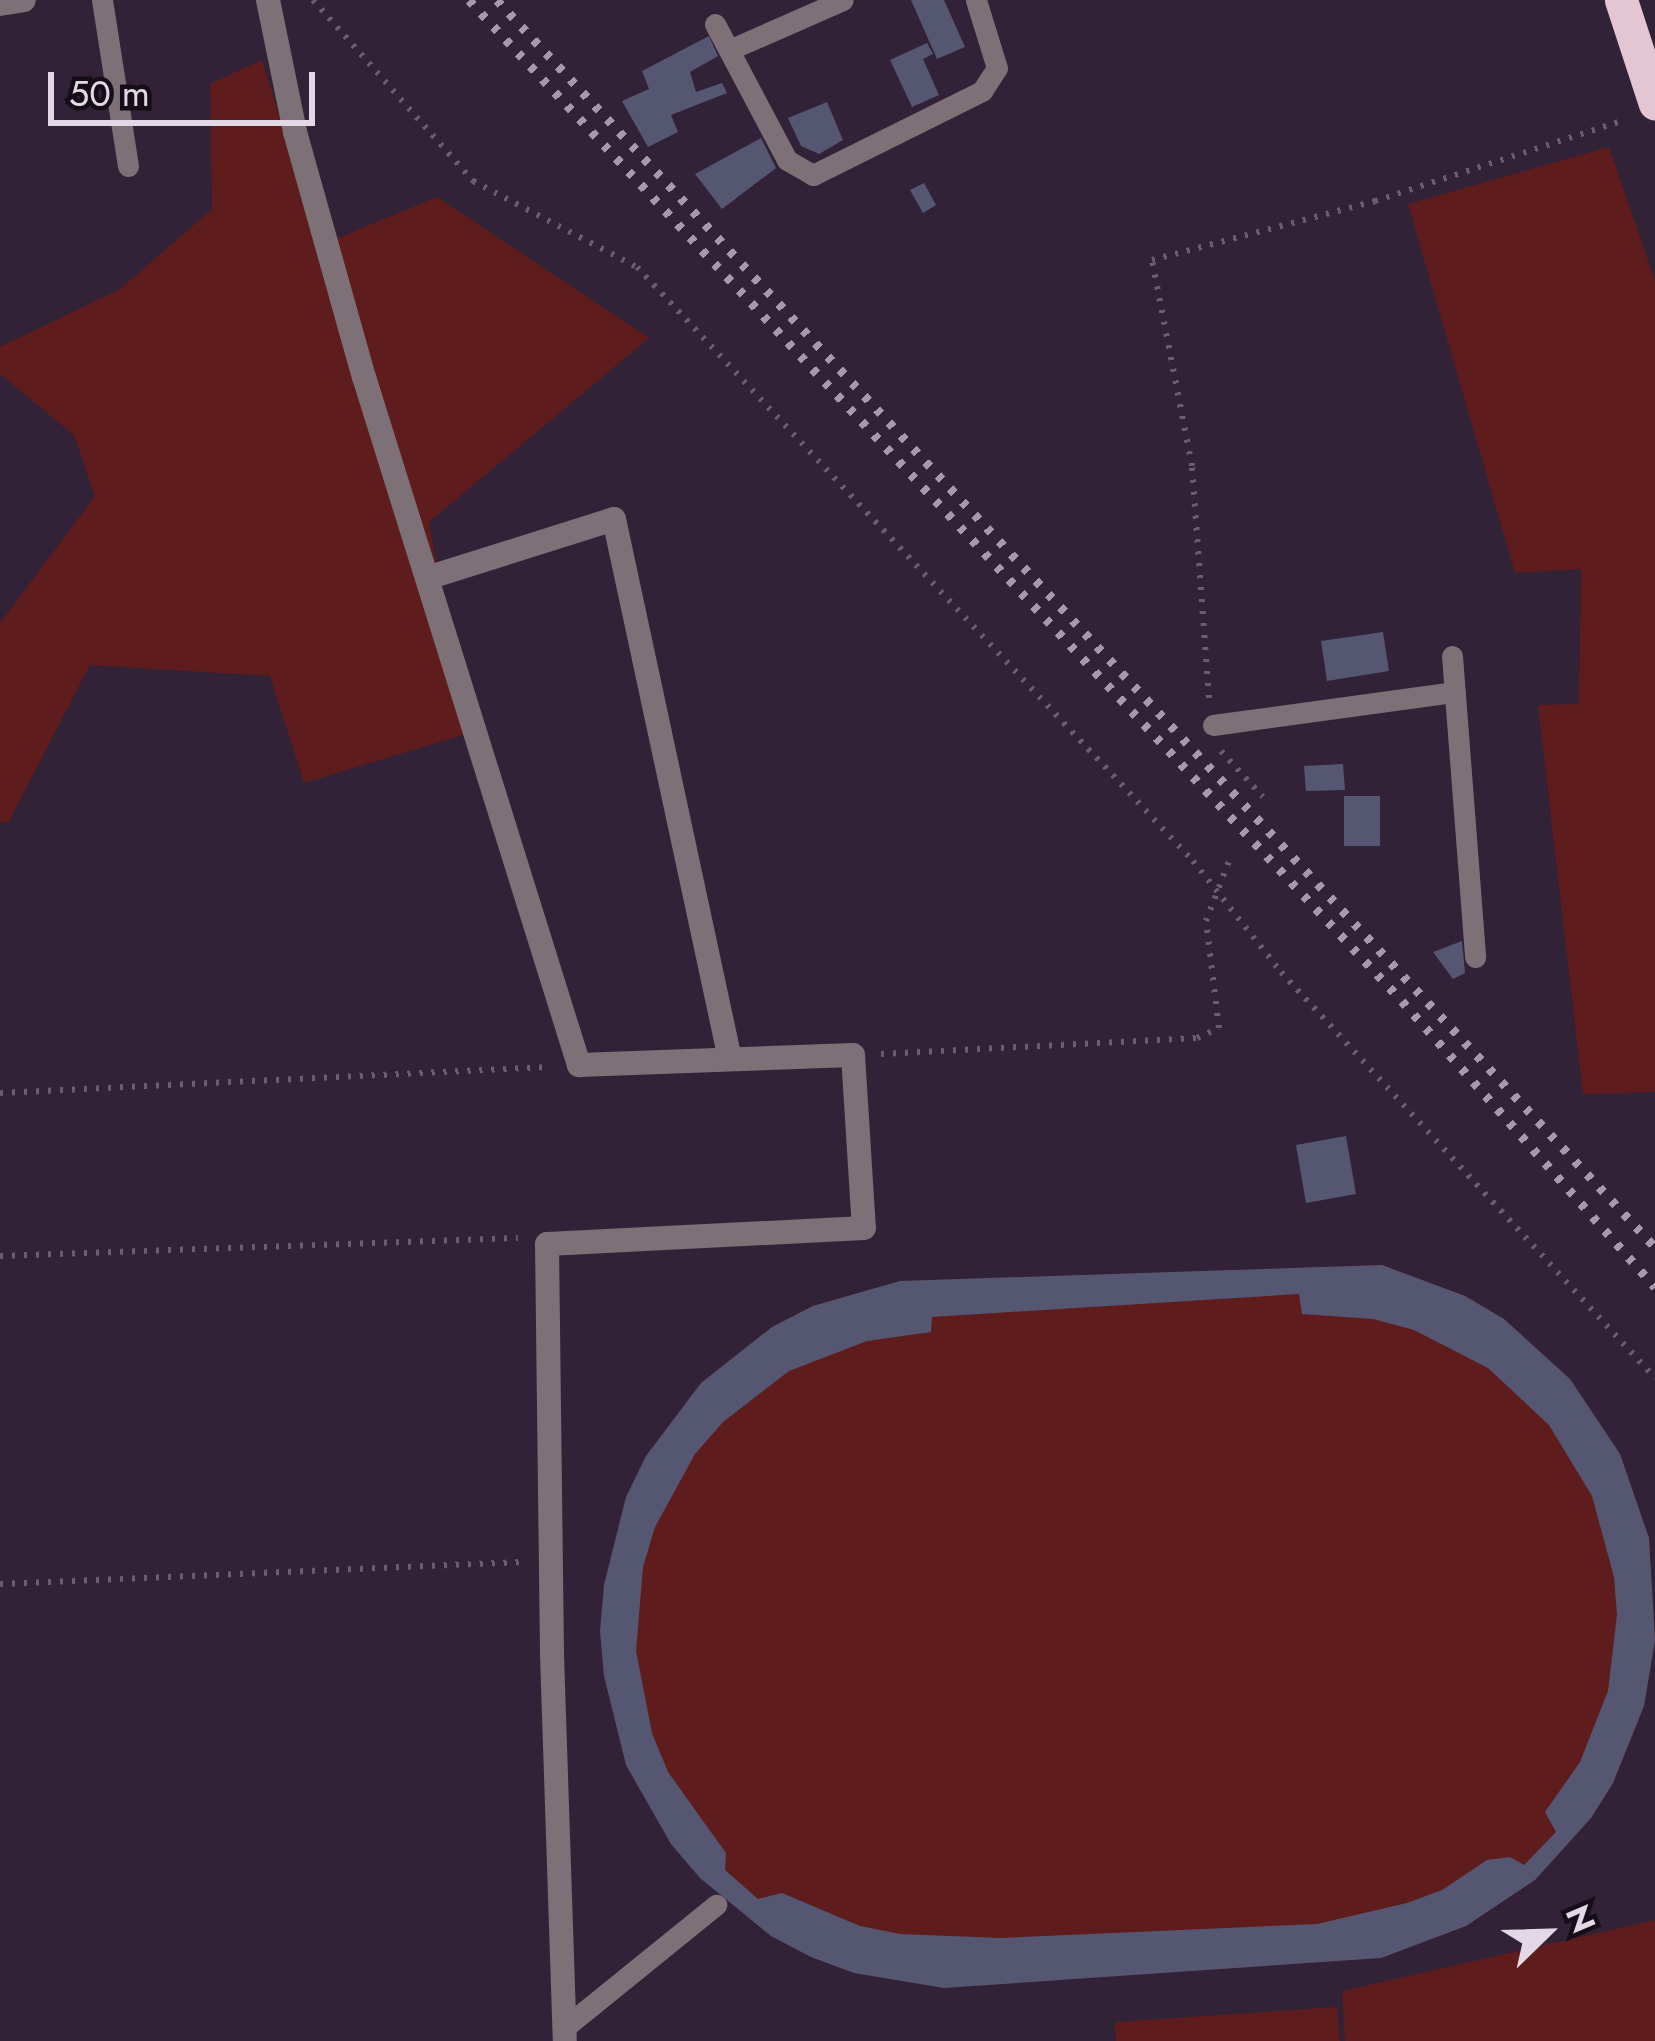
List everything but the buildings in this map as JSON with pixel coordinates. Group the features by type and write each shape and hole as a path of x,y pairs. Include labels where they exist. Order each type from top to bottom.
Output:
{"highway":[{"path":"1621,0 1646,110"}],"street":[{"path":"0,4 24,0"},
{"path":"268,0 296,132 427,578 579,1065 853,1055 864,1228 547,1244 564,2034"},
{"path":"427,578 614,519 730,1059"}],"lane":[{"path":"102,0 128,166"},
{"path":"729,50 843,0"},
{"path":"716,24 788,160 813,175 982,91 997,68 976,0"},
{"path":"1452,656 1475,957"},
{"path":"1214,725 1455,692"},
{"path":"564,2034 716,1905"}],"path":[{"path":"314,0 472,181 638,267 1216,889 1281,972 1655,1378"},
{"path":"1263,797 1217,747 1192,466 1152,260 1375,201 1646,110"},
{"path":"853,1055 1197,1038 1219,1028 1206,921 1231,856"},
{"path":"0,1093 579,1065"},
{"path":"0,1256 535,1238 547,1244"},
{"path":"0,1584 551,1561"}],"shaded area":[{"path":"262,60 319,246 437,197 649,338 429,522 466,734 304,783 270,676 90,665 9,821 0,823 0,623 95,496 74,435 0,374 0,347 120,289 212,209 210,84"},
{"path":"1609,147 1655,281 1655,1092 1583,1094 1538,705 1579,704 1581,569 1515,573 1408,204"},
{"path":"1382,1265 1465,1296 1504,1319 1570,1379 1620,1454 1649,1538 1655,1640 1644,1706 1613,1783 1591,1818 1535,1880 1466,1926 1381,1958 944,1988 854,1973 811,1957 771,1936 700,1878 671,1844 626,1765 604,1676 600,1631 604,1585 626,1497 646,1456 701,1383 772,1327 812,1306 900,1281"},
{"path":"1655,1920 1655,2041 1345,2041 1342,1991"},
{"path":"1337,2007 1340,2041 1116,2041 1115,2022"}],"railway":[{"path":"469,0 1402,1001 1655,1287"},
{"path":"497,0 1655,1247"}]}
